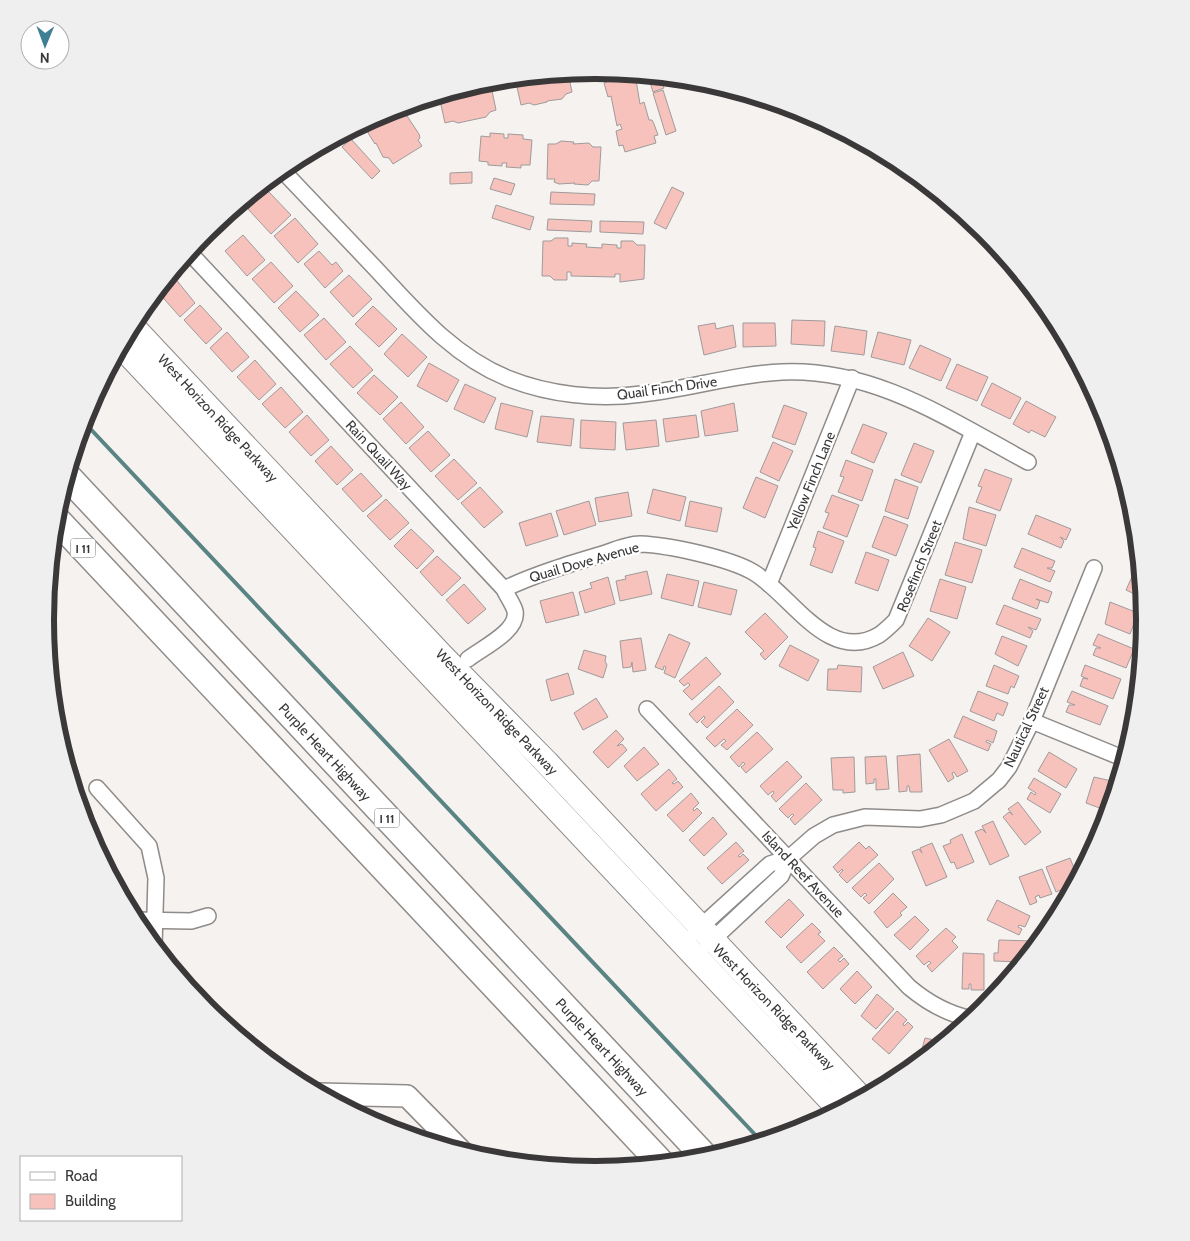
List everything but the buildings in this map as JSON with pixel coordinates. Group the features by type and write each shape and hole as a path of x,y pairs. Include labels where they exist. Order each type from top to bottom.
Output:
{"highway":[{"name":"Purple Heart Highway","path":"72,481 699,1151"},
{"name":"I 11","path":"62,526 656,1158"}],"main road":[{"name":"West Horizon Ridge Parkway","path":"137,332 441,655 463,665 836,1105"},
{"name":"West Horizon Ridge Parkway","path":"126,351 472,721 697,942 857,1094"},
{"path":"463,665 456,685 472,721"}],"street":[{"name":"Quail Finch Drive","path":"287,175 437,333 473,360 507,378 555,392 600,397 642,394 782,372 852,378 911,399 1028,462"},
{"name":"Rain Quail Way","path":"194,257 504,589 514,611 514,621 510,630 463,665"},
{"name":"Yellow Finch Lane","path":"769,584 852,378"},
{"name":"Rosefinch Street","path":"820,631 840,641 858,641 879,635 896,620 973,432"},
{"name":"Quail Dove Avenue","path":"504,589 532,576 638,544 662,546 740,564 769,584 820,631"},
{"name":"Nautical Street","path":"697,942 781,876 788,858 814,836 833,825 866,817 920,819 950,812 974,801 999,780 1009,767 1032,721 1094,568"},
{"name":"Island Reef Avenue","path":"647,709 908,987 926,1001 944,1011 963,1017"},
{"path":"1032,721 1119,757"},
{"path":"97,788 149,846 156,878 154,933"},
{"path":"144,920 191,922 208,916"},
{"path":"336,1095 407,1096 452,1142"}],"waterway":[{"path":"89,428 757,1137"}]}
